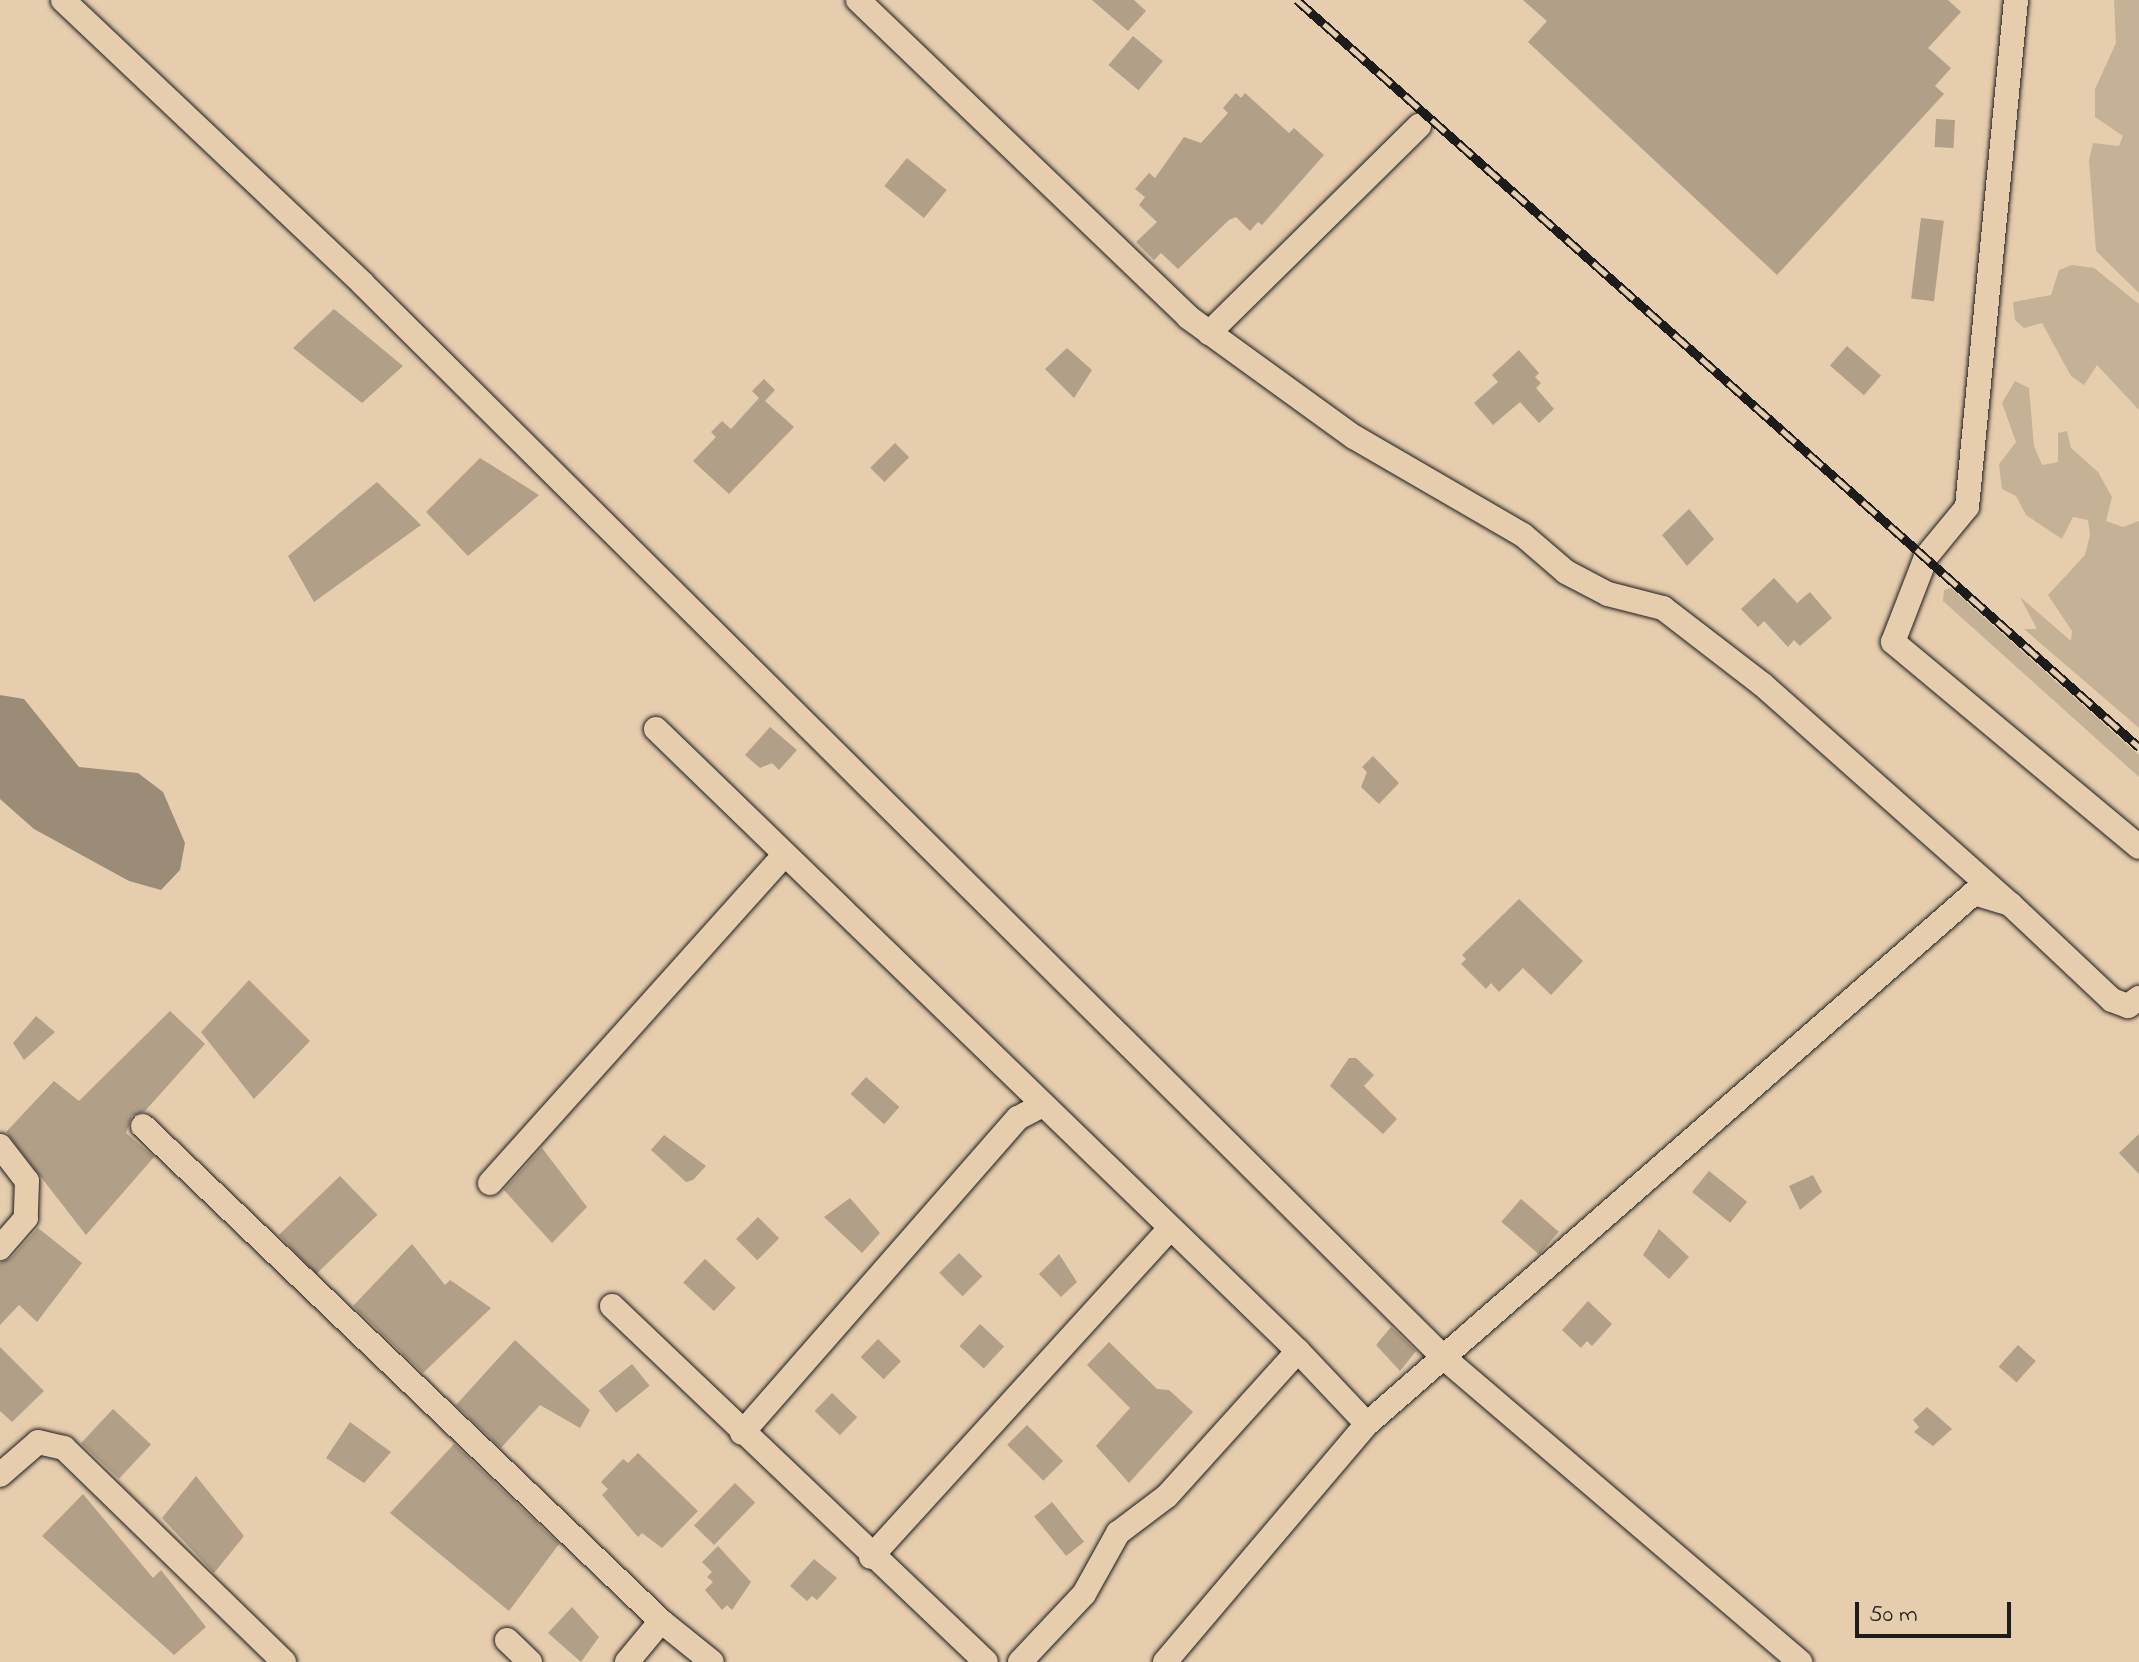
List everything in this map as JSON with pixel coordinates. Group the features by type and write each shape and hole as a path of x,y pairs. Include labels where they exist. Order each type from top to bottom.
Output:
{"street":[{"path":"63,0 396,316 1443,1357 1800,1662"},
{"path":"858,0 1209,333 1354,437 1523,535 1566,572 1608,594 1663,608 1763,685 2010,904 2131,1001 2139,1025"},
{"path":"2016,0 1967,507 1926,557 1893,642 2139,847"},
{"path":"1209,333 1419,126"},
{"path":"656,729 1041,1106 1298,1351 1367,1424"},
{"path":"490,1183 784,855"},
{"path":"1165,1662 1367,1424 1974,893 2010,904"},
{"path":"742,1433 1018,1118 1041,1106"},
{"path":"143,1126 661,1621 712,1662"},
{"path":"0,1146 27,1181 26,1218 0,1248"},
{"path":"871,1557 1169,1229"},
{"path":"612,1306 871,1557 986,1662"},
{"path":"1020,1662 1084,1594 1118,1533 1167,1496 1298,1351"},
{"path":"0,1475 38,1442 64,1448 284,1662"},
{"path":"627,1662 661,1621"},
{"path":"507,1640 530,1662"}],"shaded area":[{"path":"2114,0 2139,0 2139,293 2096,251 2089,160 2093,143 2119,146 2123,136 2095,117 2095,89 2116,43"},
{"path":"2072,265 2094,268 2139,304 2139,410 2097,365 2084,385 2071,376 2042,323 2024,328 2015,320 2013,302 2051,295 2059,270"},
{"path":"2015,381 2029,388 2034,446 2042,465 2058,462 2058,433 2067,431 2071,448 2098,472 2112,497 2106,521 2123,527 2139,521 2139,728 2024,629 2037,629 2020,597 2071,641 2072,631 2048,595 2085,555 2090,535 2088,520 2073,517 2062,539 2026,515 2016,496 2002,489 1999,464 2016,442 2002,403"},
{"path":"1951,588 2139,755 2139,777 1943,601 1944,590"},
{"path":"0,695 24,699 79,767 138,773 163,792 185,843 180,870 161,890 129,881 34,829 0,799"}],"building":[{"path":"1092,0 1134,0 1146,11 1128,31"},
{"path":"1523,0 1948,0 1961,12 1928,48 1951,68 1935,86 1944,94 1777,275 1528,42 1547,21"},
{"path":"1133,36 1163,61 1138,90 1109,65"},
{"path":"1236,93 1241,98 1245,93 1289,133 1294,128 1324,155 1262,225 1258,222 1250,231 1236,217 1229,220 1178,269 1161,253 1154,260 1136,242 1157,222 1139,205 1145,197 1135,189 1149,173 1155,178 1184,137 1201,143 1228,113 1223,108"},
{"path":"1936,119 1955,120 1954,148 1935,147"},
{"path":"907,158 947,190 924,218 884,186"},
{"path":"1921,218 1944,221 1934,301 1911,298"},
{"path":"334,309 403,366 362,403 293,348"},
{"path":"1847,346 1881,376 1864,395 1830,366"},
{"path":"1067,348 1092,370 1074,398 1045,369"},
{"path":"1519,350 1539,373 1535,377 1541,383 1536,388 1554,409 1539,423 1520,402 1493,425 1474,403 1498,382 1492,375"},
{"path":"764,379 775,390 765,401 794,427 729,494 693,461 716,437 711,432 722,421 731,429 759,398 752,391"},
{"path":"895,443 909,457 884,482 870,468"},
{"path":"480,458 539,495 468,556 426,512"},
{"path":"377,482 421,525 314,602 288,556"},
{"path":"1689,509 1714,539 1687,566 1662,535"},
{"path":"1774,578 1797,603 1810,592 1832,618 1800,646 1794,640 1788,647 1764,621 1758,627 1741,609"},
{"path":"770,727 797,750 779,770 772,763 760,768 745,755"},
{"path":"1373,756 1399,783 1379,804 1361,787 1367,772 1362,767"},
{"path":"1519,899 1583,961 1551,995 1523,968 1499,992 1491,983 1486,989 1461,964 1466,959 1462,955"},
{"path":"249,980 310,1041 254,1099 201,1032"},
{"path":"170,1011 205,1044 145,1111 132,1116 126,1133 154,1157 86,1235 6,1132 54,1081 79,1101"},
{"path":"36,1016 55,1032 24,1060 13,1043"},
{"path":"1349,1058 1356,1058 1374,1075 1364,1086 1397,1119 1383,1134 1330,1086"},
{"path":"866,1077 899,1107 884,1124 851,1094"},
{"path":"2139,1134 2139,1174 2119,1153"},
{"path":"664,1135 706,1166 693,1180 686,1182 651,1150"},
{"path":"542,1148 587,1207 552,1243 504,1190"},
{"path":"1709,1171 1747,1202 1730,1223 1692,1192"},
{"path":"1813,1175 1822,1192 1800,1210 1789,1186"},
{"path":"340,1176 378,1215 316,1274 279,1235"},
{"path":"850,1198 880,1233 862,1253 824,1217"},
{"path":"1521,1199 1559,1232 1539,1254 1501,1222"},
{"path":"758,1217 779,1238 757,1260 736,1239"},
{"path":"38,1228 82,1263 37,1322 19,1305 0,1325 0,1263 11,1258"},
{"path":"1659,1229 1689,1257 1669,1279 1643,1255"},
{"path":"412,1244 445,1285 450,1280 491,1308 423,1373 353,1306"},
{"path":"959,1253 982,1276 963,1296 939,1273"},
{"path":"1059,1254 1077,1282 1061,1297 1039,1274"},
{"path":"705,1259 736,1288 714,1311 683,1282"},
{"path":"1588,1301 1612,1324 1592,1346 1587,1341 1581,1348 1562,1330"},
{"path":"980,1324 1004,1347 984,1368 960,1346"},
{"path":"1391,1327 1416,1351 1400,1371 1376,1345"},
{"path":"878,1339 901,1361 884,1379 861,1357"},
{"path":"515,1340 590,1410 580,1428 540,1405 501,1448 456,1405"},
{"path":"1109,1342 1157,1389 1169,1390 1193,1412 1129,1483 1096,1446 1130,1408 1087,1365"},
{"path":"2018,1345 2036,1361 2016,1383 1999,1367"},
{"path":"0,1347 44,1391 12,1422 0,1411"},
{"path":"632,1364 650,1386 616,1413 599,1391"},
{"path":"832,1393 857,1417 840,1435 815,1411"},
{"path":"1927,1407 1952,1429 1933,1446 1914,1432 1919,1427 1913,1420"},
{"path":"113,1409 151,1444 119,1479 81,1443"},
{"path":"350,1422 391,1452 364,1483 326,1458"},
{"path":"1027,1425 1063,1461 1043,1481 1007,1445"},
{"path":"454,1444 559,1544 509,1611 390,1513"},
{"path":"638,1453 698,1511 662,1548 642,1533 638,1537 602,1495 608,1489 601,1482 623,1459 628,1463"},
{"path":"196,1476 244,1536 214,1573 162,1518"},
{"path":"735,1483 755,1502 714,1545 694,1525"},
{"path":"83,1494 153,1578 161,1570 206,1627 174,1655 42,1536"},
{"path":"1052,1502 1084,1542 1066,1556 1034,1516"},
{"path":"718,1546 751,1582 732,1610 727,1605 722,1610 705,1590 713,1582 707,1577 712,1572 702,1562"},
{"path":"814,1559 837,1578 817,1600 812,1596 807,1601 790,1586"},
{"path":"572,1607 599,1637 581,1662 548,1633"}],"railway":[{"path":"1297,0 2139,747"}]}
